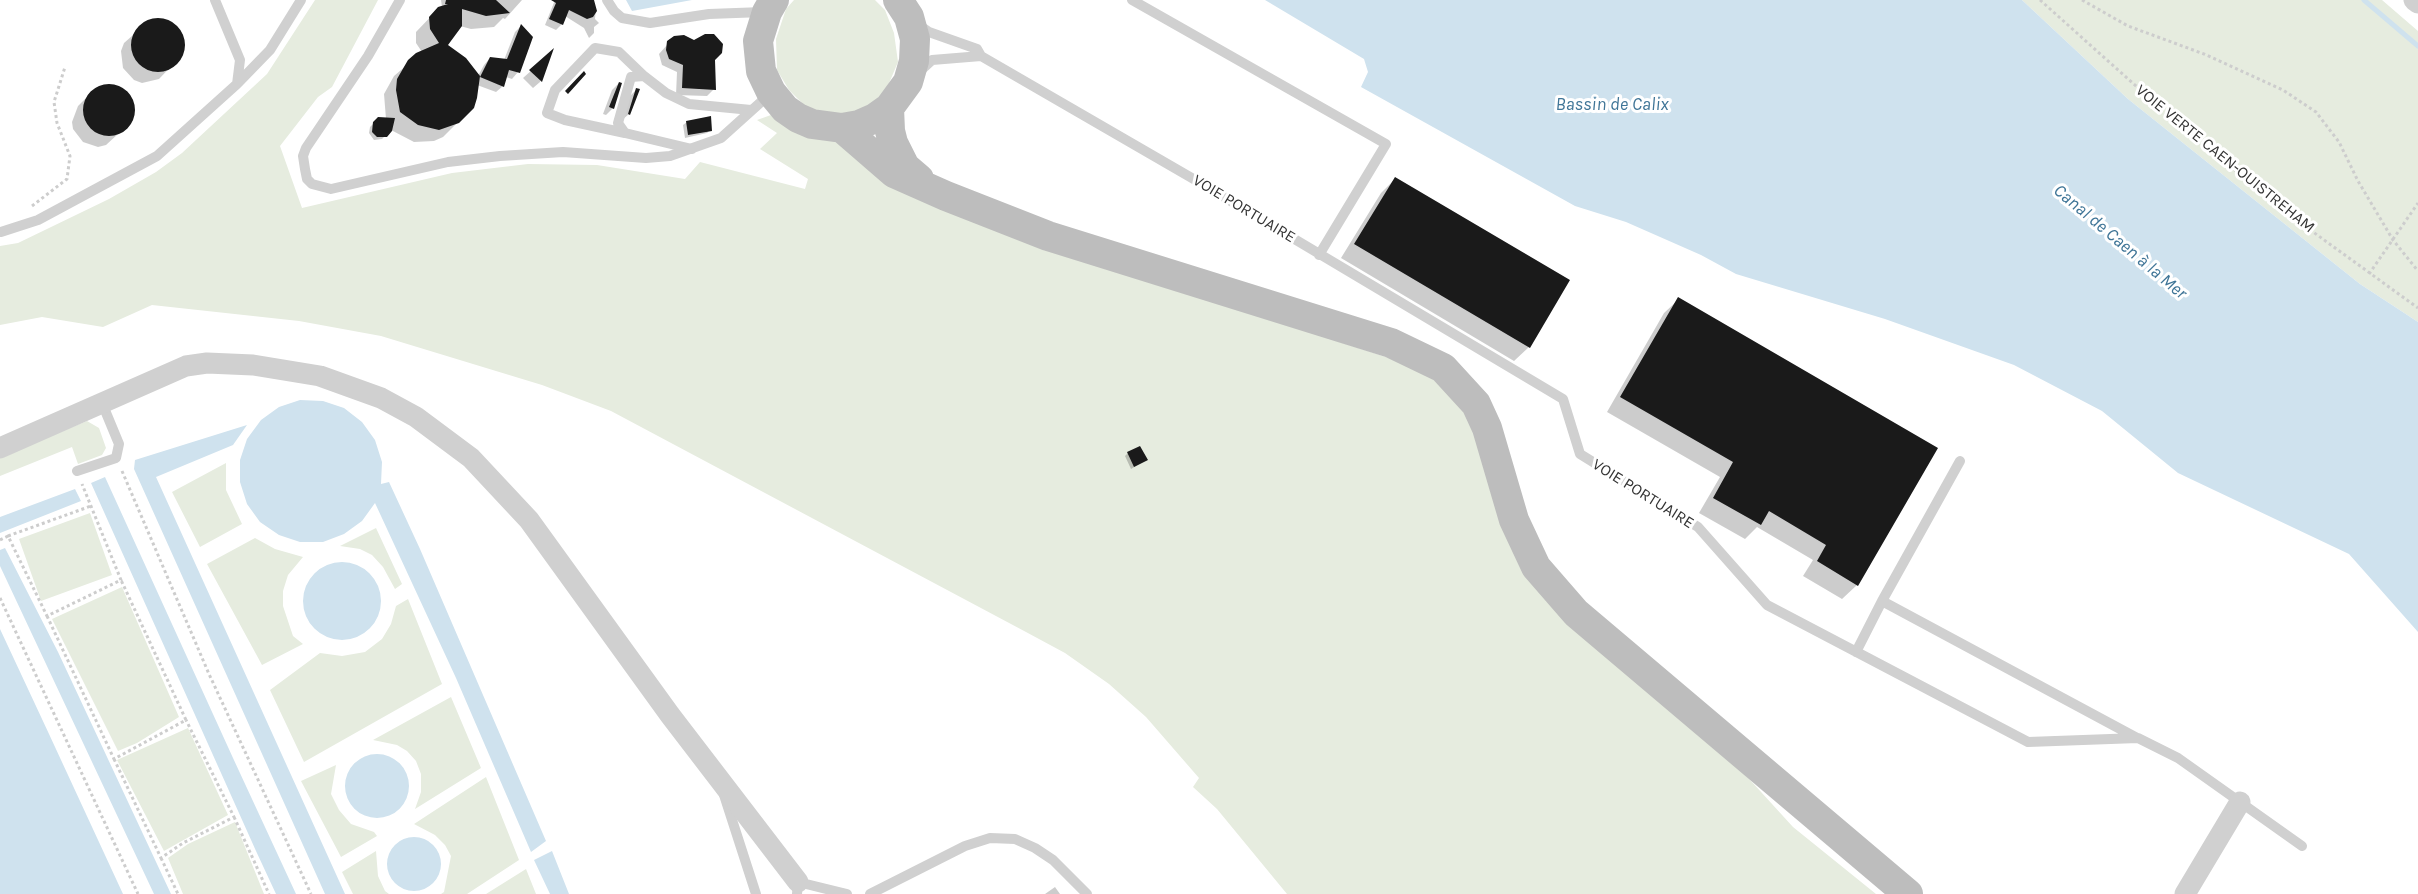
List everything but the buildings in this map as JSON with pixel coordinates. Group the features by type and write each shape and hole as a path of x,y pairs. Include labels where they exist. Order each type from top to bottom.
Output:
{"street":[{"path":"2414,0 2418,3"},
{"path":"771,6 759,34 761,101 785,109 812,124 842,128 859,125 875,118 889,108 908,82 914,61 915,39 904,9"},
{"path":"889,108 890,131 905,167 933,190"},
{"path":"842,128 894,173 1047,236 1391,343 1443,368 1476,404 1487,428 1514,520 1536,567 1576,613 1908,894"},
{"path":"0,448 186,366 207,363 253,364 320,376 381,398 416,417 471,458 529,520 797,888"},
{"path":"2185,894 2240,802"}],"lane":[{"path":"215,0 240,60 237,84"},
{"path":"2,229 38,220 157,156 237,84 270,50 301,0"},
{"path":"400,0 368,56 306,148 303,156 304,169 307,179 312,184 331,189 448,162 500,156 563,152 646,158 670,156 721,138 761,101"},
{"path":"607,0 622,18 650,23 771,6"},
{"path":"1132,0 1386,144 1319,255"},
{"name":"VOIE PORTUAIRE","path":"904,9 929,33 977,49 985,59 1197,180 1563,399 1580,454 1698,527 1767,605 2028,742 2138,738 2178,758 2302,846"},
{"path":"693,149 564,120 547,113 555,90 595,48 620,52 644,76 666,93 688,104 761,101"},
{"path":"908,82 932,60 985,59"},
{"path":"625,133 618,123 631,77 644,76"},
{"path":"77,471 116,458 119,444 102,403"},
{"path":"1856,652 1960,461"},
{"path":"1882,601 2138,738"},
{"path":"718,778 756,894"},
{"path":"870,894 965,846 990,838 1015,839 1035,848 1053,860 1087,894"},
{"path":"797,888 848,894"}],"path":[{"name":"VOIE VERTE CAEN-OUISTREHAM","path":"2040,0 2192,136 2369,274 2418,308"},
{"path":"2082,0 2128,26 2204,54 2283,90 2316,112 2339,142 2358,181 2393,240 2418,271"},
{"path":"2,229 67,179 70,156 57,123 54,102 65,67"},
{"path":"2369,274 2418,203"},
{"path":"116,458 209,674 311,894"},
{"path":"77,471 122,580 269,894"},
{"path":"0,540 91,506"},
{"path":"8,536 177,894"},
{"path":"47,616 122,580"},
{"path":"0,598 138,894"},
{"path":"114,759 186,720"},
{"path":"161,858 183,843 234,817"}],"shaded area":[{"path":"315,0 378,0 332,87 318,97 280,146 302,208 452,173 528,164 597,165 685,179 700,162 805,189 808,179 760,149 777,133 757,120 771,115 833,138 1130,274 1423,369 1474,420 1503,521 1720,747 1793,827 1876,894 1287,894 1217,809 1193,787 1199,778 1146,717 1109,684 1065,653 611,411 542,385 381,336 299,321 152,305 103,327 42,317 0,325 0,246 18,243 109,199 156,172 182,153 267,74"},
{"path":"794,0 875,0 885,10 894,33 898,62 887,88 869,108 852,117 808,109 789,90 777,70 776,39 786,9"},
{"path":"2022,0 2382,0 2418,31 2418,322 2360,284 2128,99"},
{"path":"87,421 99,428 106,448 102,455 78,464 72,447 0,476 0,457"},
{"path":"226,463 226,490 242,524 200,547 172,492"},
{"path":"90,513 112,575 41,601 19,539"},
{"path":"376,528 402,584 395,589 383,567 372,555 360,549 340,546"},
{"path":"255,538 275,549 303,557 288,575 283,591 283,606 293,636 303,644 262,665 207,564"},
{"path":"122,587 179,717 137,743 118,751 52,619"},
{"path":"408,599 442,684 304,762 270,690 320,653 342,656 365,652 382,639 391,624 396,606"},
{"path":"451,697 481,768 415,809 421,792 421,774 416,761 407,751 397,745 373,740"},
{"path":"188,728 228,815 164,851 117,760"},
{"path":"336,765 331,794 339,810 351,824 374,832 377,836 341,857 301,781"},
{"path":"486,777 519,860 467,894 441,894 444,892 451,856 445,845 435,835 414,824"},
{"path":"235,822 264,894 183,894 168,858 188,844"},
{"path":"376,851 378,876 385,891 389,894 353,894 342,872"},
{"path":"526,869 536,894 486,894"}],"water":[{"path":"626,0 692,0 632,11"},
{"path":"1265,0 2022,0 2128,99 2360,284 2418,322 2418,632 2349,554 2178,473 2102,411 2014,365 1885,319 1736,274 1701,255 1626,222 1575,206 1361,87 1368,72 1364,59"},
{"path":"300,400 323,401 344,408 362,422 375,440 382,462 381,484 389,482 420,549 546,841 531,852 456,678 375,503 362,521 344,534 323,542 300,542 279,535 260,522 247,504 240,482 240,460 247,439 261,420 279,407"},
{"path":"247,425 233,445 156,477 345,894 325,894 134,469 135,460"},
{"path":"105,477 296,894 276,894 256,851 91,483"},
{"path":"75,489 81,501 0,533 0,517"},
{"path":"5,548 58,652 171,894 154,894 0,566 0,550"},
{"path":"342,562 357,565 370,573 378,586 381,601 378,616 370,629 357,637 342,640 327,637 314,629 306,616 303,601 306,586 314,573 327,565"},
{"path":"0,629 49,734 123,894 0,894"},
{"path":"371,754 383,754 400,763 407,774 409,786 407,798 400,809 383,818 371,818 359,813 350,804 345,792 345,780 350,768 359,759"},
{"path":"414,837 424,839 433,845 439,854 441,864 439,874 433,883 424,889 414,891 404,889 395,883 389,874 387,864 389,854 395,845 404,839"},
{"path":"552,851 569,894 550,894 534,860"}],"waterway":[{"path":"2364,0 2418,46"}],"water label":[{"name":"Bassin de Calix","path":"1612,105"},
{"name":"Canal de Caen à la Mer","path":"2120,242"}]}
